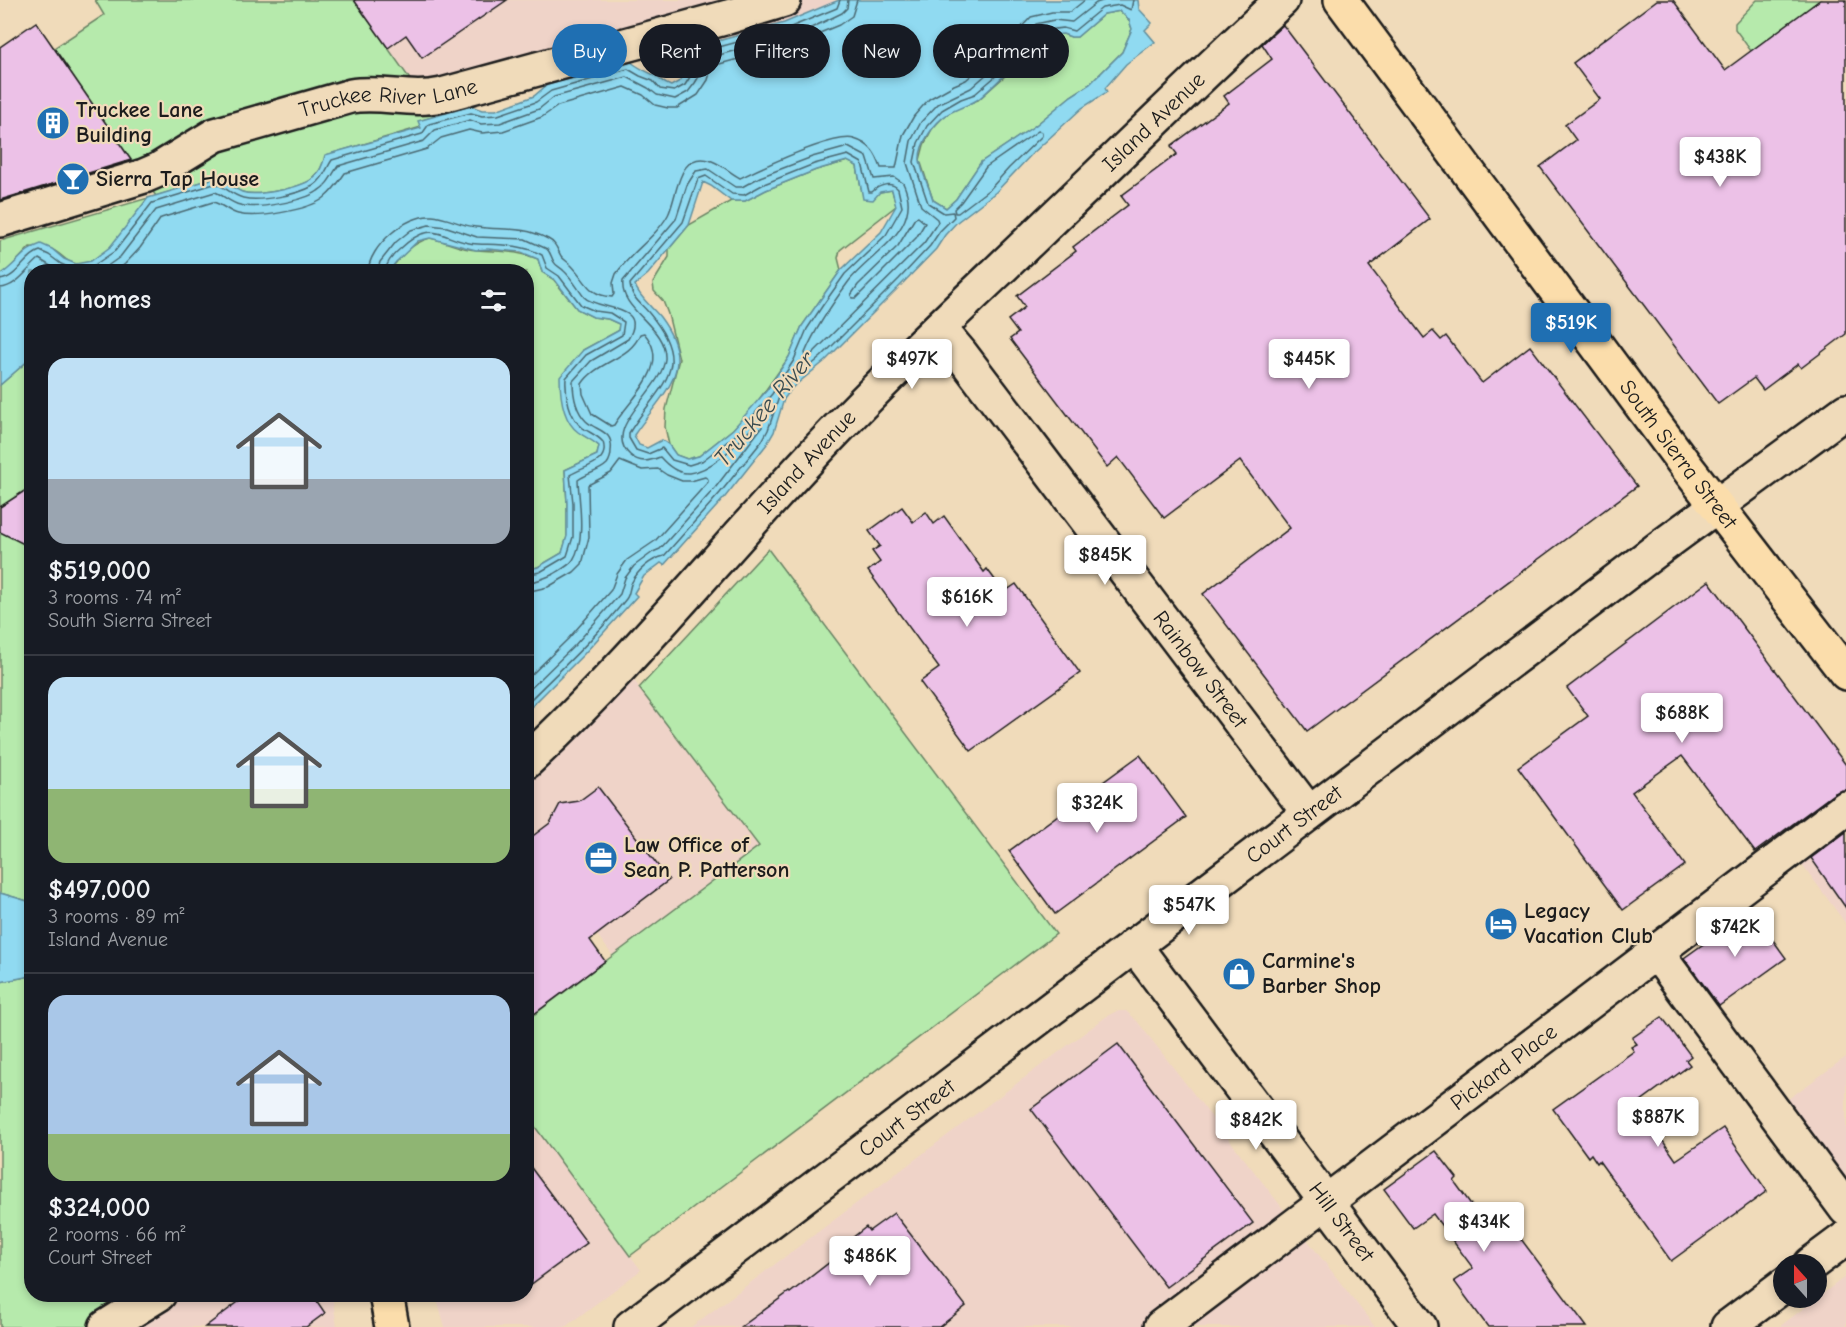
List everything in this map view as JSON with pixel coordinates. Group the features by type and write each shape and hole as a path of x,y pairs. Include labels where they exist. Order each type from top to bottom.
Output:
{"main road":[{"name":"South Sierra Street","path":"1341,0 1455,156 1846,673"},
{"path":"388,1302 392,1327"}],"street":[{"name":"Truckee River Lane","path":"0,220 144,176 158,170 215,135 296,111 362,94 409,99 429,98 784,0"},
{"name":"Island Avenue","path":"534,754 644,643 809,458 939,328 1282,0"},
{"name":"Rainbow Street","path":"939,328 1310,813"},
{"name":"Court Street","path":"631,1327 1134,945 1846,411"},
{"name":"Pickard Place","path":"1161,1327 1846,808"},
{"name":"Hill Street","path":"1134,945 1420,1327"},
{"path":"1656,952 1846,1209"},
{"path":"1824,1254 1846,1238"},
{"path":"1728,1327 1773,1293"},
{"path":"106,1327 146,1302"}],"shaded area":[{"path":"354,0 839,0 780,24 734,24 734,36 722,39 722,24 639,24 639,60 627,63 627,24 552,24 552,78 573,78 436,116"},
{"path":"633,679 759,846 613,956 534,851 534,777"},
{"path":"1846,808 1846,924 1791,849"},
{"path":"1117,1011 1126,1011 1137,1021 1375,1327 691,1327 1107,1016"},
{"path":"1846,1057 1846,1203 1773,1110"},
{"path":"534,1125 641,1270 565,1327 445,1327 438,1302 534,1302"},
{"path":"1846,1276 1846,1327 1779,1327 1804,1308 1827,1308 1827,1290"},
{"path":"169,1302 333,1302 337,1327 129,1327"}],"green space":[{"path":"95,0 354,0 436,116 419,121 421,127 326,155 321,168 312,179 288,188 257,193 242,192 218,177 156,196 54,48 104,15"},
{"path":"1757,0 1820,0 1751,51 1735,29 1735,23"},
{"path":"1120,11 1129,20 1132,29 1122,52 1090,84 1071,96 1036,125 981,162 956,199 946,208 933,200 920,160 932,129 945,115 978,100 1003,78 1069,78 1069,36 1077,37 1104,14"},
{"path":"848,161 857,166 861,188 880,192 892,190 896,206 840,250 838,258 841,270 802,326 789,357 753,408 733,429 699,456 687,459 676,455 669,445 665,427 666,409 679,359 668,314 663,301 654,291 653,283 669,257 669,249 689,225 731,201 745,201 816,170"},
{"path":"148,198 118,239 99,257 89,262 74,264 51,249 30,247 0,275 0,241"},
{"path":"430,238 465,249 515,253 538,259 542,272 554,280 577,309 593,317 608,319 619,324 618,331 583,350 581,434 599,446 597,455 565,470 567,537 562,553 538,567 534,568 534,264 396,264 418,243"},
{"path":"24,364 24,900 0,893 0,385"},
{"path":"768,549 1056,934 630,1256 534,1126 534,1015 759,846 639,688"},
{"path":"24,977 24,1302 170,1302 129,1327 0,1327 0,982"}],"water":[{"name":"Truckee River","path":"839,0 1138,0 1139,9 1152,23 1145,30 1155,42 1126,64 1105,88 1107,92 1082,108 1031,155 996,192 957,222 936,249 903,283 825,361 792,388 784,399 774,432 767,444 725,497 664,565 661,563 644,576 634,593 637,596 534,704 534,568 562,553 567,536 565,470 597,455 599,446 578,432 568,421 561,399 560,377 583,350 618,331 619,324 608,319 593,317 577,309 555,280 542,272 538,259 521,252 476,250 430,238 418,241 394,264 76,264 91,261 110,247 148,198 218,177 242,192 257,193 288,188 315,177 325,155 421,128 418,121 471,106 482,110 496,110 534,96 547,85 573,78 627,78 627,63 631,62 639,67 639,78 658,78 671,86 682,78 722,78 722,40 734,37 734,78 830,78 830,24 780,24","holes":["1120,11 1129,20 1132,29 1122,52 1090,84 1071,96 1036,125 981,162 956,199 946,208 933,200 920,160 925,141 938,122 948,114 974,102 1002,78 933,78 933,24 1069,24 1069,36 1077,37 1104,14","847,161 857,166 863,199 873,200 880,192 892,190 896,206 881,232 841,270 802,326 789,357 767,390 733,429 699,456 687,459 676,455 662,440 647,448 639,445 634,435 665,392 677,366 676,351 671,335 635,285 648,274 689,225 703,182 731,201 745,201 816,170"]},
{"path":"41,244 52,249 64,259 76,264 24,264 24,364 0,385 0,275 35,246"},
{"path":"0,893 24,900 24,977 0,982"}],"building":[{"path":"354,0 507,0 422,58 406,35 388,48"},
{"path":"1657,0 1673,0 1725,70 1820,0 1846,0 1846,334 1801,368 1798,364 1763,390 1754,378 1718,404 1540,167 1576,140 1565,125 1600,99 1573,63"},
{"name":"Truckee Lane Building","path":"36,22 131,160 0,200 0,47"},
{"path":"1283,25 1430,219 1369,266 1424,338 1433,331 1441,340 1446,336 1482,383 1530,346 1637,486 1307,731 1203,594 1290,528 1240,461 1164,518 1118,457 1107,467 1010,339 1018,333 1008,320 1025,307 1017,296 1076,251 1073,247 1128,205 1121,196 1177,154 1171,146 1229,103 1224,96 1272,59 1262,44"},
{"path":"24,491 24,544 0,532 0,507"},
{"path":"902,507 913,522 926,512 934,524 944,516 984,572 987,569 1004,592 1016,584 1080,673 971,751 920,682 939,668 868,571 880,562 872,551 880,546 869,531"},
{"path":"1709,581 1846,765 1846,790 1835,793 1755,852 1682,756 1632,792 1685,865 1623,910 1518,767 1588,716 1567,688"},
{"path":"1140,755 1186,817 1055,914 1009,851"},
{"path":"598,787 669,880 590,940 605,961 534,1014 534,835 550,823 560,804 579,801"},
{"path":"1846,832 1846,908 1811,858"},
{"path":"1751,910 1786,958 1719,1006 1684,958"},
{"path":"1662,1017 1691,1056 1686,1060 1690,1065 1637,1104 1676,1160 1723,1128 1767,1191 1671,1261 1599,1161 1597,1163 1591,1154 1588,1157 1553,1109 1634,1051 1631,1047 1637,1044 1632,1038"},
{"path":"1118,1044 1253,1223 1166,1287 1031,1109"},
{"path":"1436,1151 1457,1178 1454,1181 1496,1239 1507,1230 1511,1234 1515,1231 1587,1327 1488,1327 1454,1281 1473,1268 1433,1214 1413,1228 1384,1189"},
{"path":"534,1172 587,1243 534,1282"},
{"path":"894,1213 966,1306 939,1327 741,1327 844,1251 841,1247 866,1227 869,1231"},
{"path":"238,1302 317,1302 325,1313 306,1327 205,1327"}],"place":[{"name":"Truckee Lane Building","path":"53,123"},
{"name":"Sierra Tap House","path":"73,179"},
{"name":"Law Office of Sean P. Patterson","path":"601,858"},
{"name":"Legacy Vacation Club","path":"1501,924"},
{"name":"Carmine's Barber Shop","path":"1239,974"}]}
